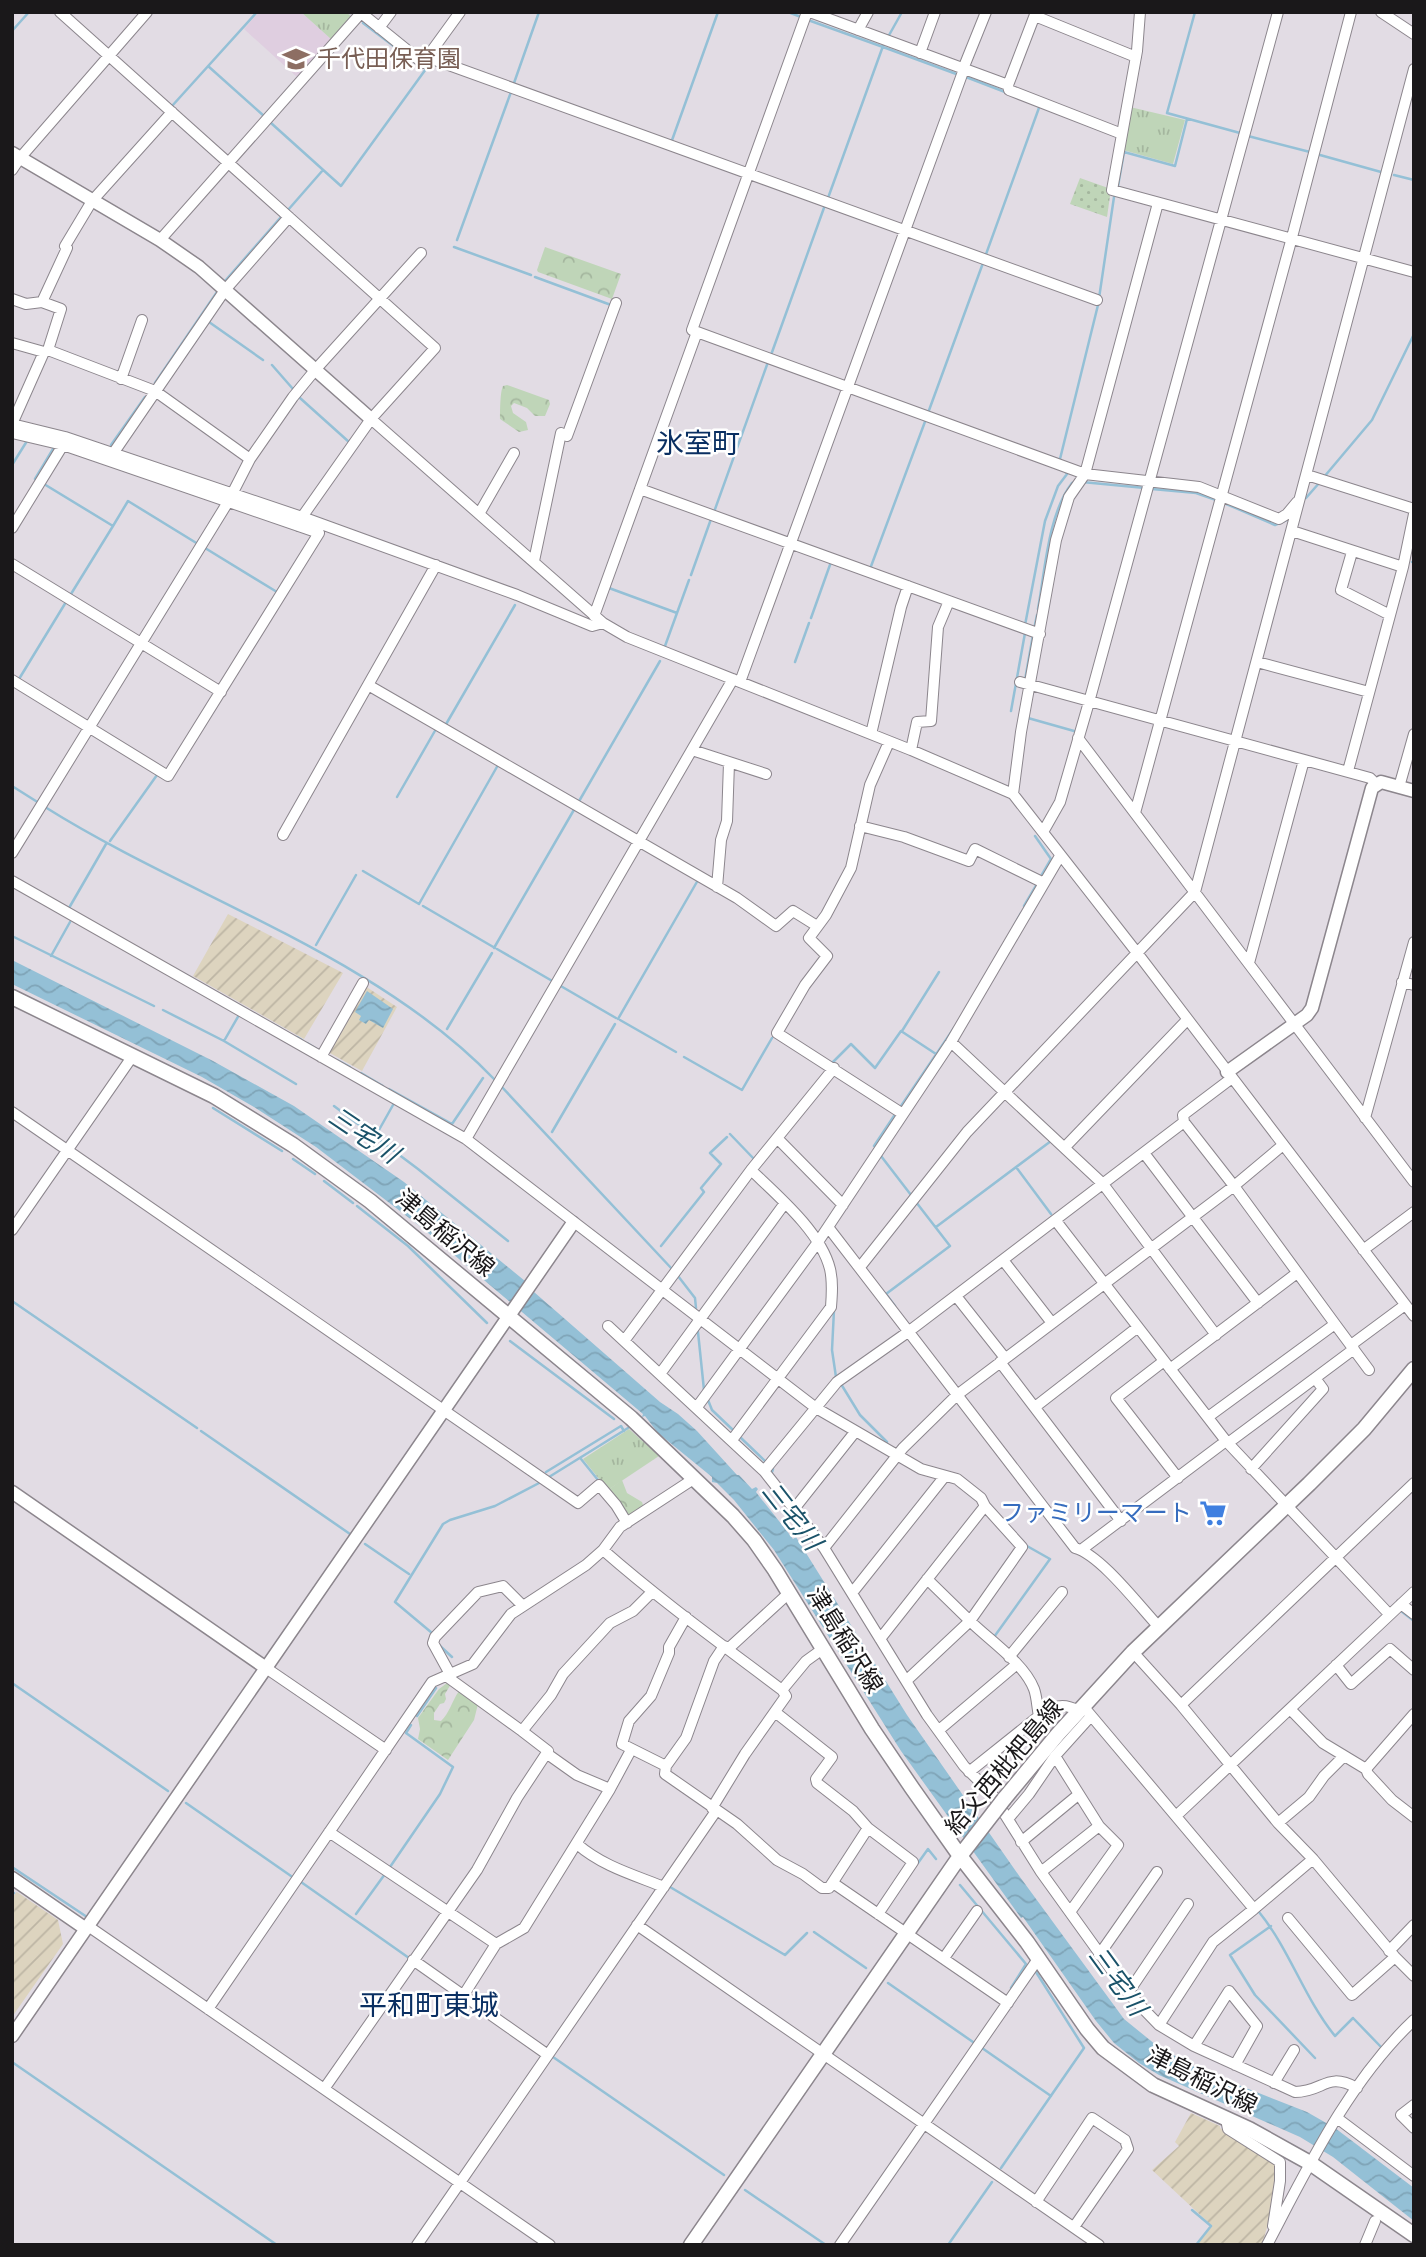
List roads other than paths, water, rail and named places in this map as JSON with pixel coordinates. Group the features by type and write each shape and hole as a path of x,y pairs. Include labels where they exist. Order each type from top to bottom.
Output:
{"main road":[{"name":"津島稲沢線","path":"12,997 214,1097 293,1145 370,1200 510,1314 631,1418 695,1478 754,1540 824,1648 872,1729 1103,2048 1153,2085 1313,2158 1414,2235"},
{"name":"給父西枇杷島線","path":"691,2245 963,1852 1004,1799 1133,1652 1364,1429 1414,1369"}],"street":[{"path":"60,12 435,348 371,419 300,521"},
{"path":"12,170 16,155 147,12"},
{"path":"379,28 391,12"},
{"path":"160,240 361,13 423,62 460,12"},
{"path":"858,30 868,12"},
{"path":"920,53 935,12"},
{"path":"466,1139 692,750 737,680 791,543 986,12"},
{"path":"1140,12 1136,57 1112,190 1291,241 1414,272"},
{"path":"1043,832 1060,802 1079,738 1278,12"},
{"path":"1135,813 1351,12"},
{"path":"1381,12 1414,34"},
{"path":"692,330 748,174 811,13 1008,85"},
{"path":"1122,134 1009,90 1008,85 1035,14 1136,57"},
{"path":"429,55 435,60 1097,300"},
{"path":"860,1267 967,1132 1195,892 1414,69"},
{"path":"43,302 67,248 65,246 92,201 172,112"},
{"path":"16,155 160,240 199,267 603,624 627,637 911,750 1013,794 1414,1316"},
{"path":"1013,794 1025,684 1040,634 1063,512 1069,497 1085,474 1158,203"},
{"path":"111,457 225,290 289,218"},
{"path":"12,853 142,643 250,459 316,369 421,253"},
{"path":"12,299 26,304 43,302 61,309 46,351 12,424 65,437 111,457"},
{"path":"534,561 561,433 567,436 616,303"},
{"path":"121,379 142,320"},
{"path":"594,616 698,332 1085,474 1199,486 1279,519 1301,498"},
{"path":"12,343 46,351 155,391 250,459"},
{"path":"12,433 111,457 435,567 592,626 603,624"},
{"path":"12,528 64,444"},
{"path":"479,514 514,453"},
{"path":"1307,475 1414,509"},
{"path":"640,489 1040,634"},
{"path":"1348,772 1390,615 1407,566 1414,514"},
{"path":"12,680 168,776 319,533 300,521"},
{"path":"1292,531 1350,549 1352,552 1407,566"},
{"path":"1352,552 1341,590 1390,615"},
{"path":"12,564 220,692"},
{"path":"283,835 435,567"},
{"path":"871,734 908,586"},
{"path":"911,750 917,722 931,721 938,627 949,601"},
{"path":"1257,662 1369,692"},
{"path":"1025,684 1370,778 1376,784"},
{"path":"368,685 737,898 776,926 793,911 817,926"},
{"path":"1399,787 1414,734"},
{"path":"1079,738 1414,1182"},
{"path":"889,742 870,785 851,868 826,915 808,938 827,956 805,985 777,1033 902,1114"},
{"path":"692,750 766,774"},
{"path":"1249,963 1304,760"},
{"path":"717,887 721,840 727,821 729,763"},
{"path":"1369,1370 1184,1122 1183,1115 1312,1008 1372,788 1381,782 1414,791"},
{"path":"860,825 904,837 969,861 975,849 1044,883"},
{"path":"697,1407 818,1242 951,1042 1060,856"},
{"path":"12,881 466,1139 816,1408 921,1469 964,1483 1022,1547 970,1621 906,1681"},
{"path":"1365,1118 1414,942"},
{"path":"1402,982 1414,985"},
{"path":"321,1057 363,983"},
{"path":"1065,1147 1187,1020"},
{"path":"951,1042 1103,1184 1216,1335"},
{"path":"12,1230 132,1057"},
{"path":"624,1341 751,1170 834,1068"},
{"path":"12,1112 578,1503 599,1485 627,1523"},
{"path":"765,1471 837,1382 908,1332 1184,1122"},
{"path":"777,1138 843,1205"},
{"path":"824,1548 898,1455 957,1395 1234,1186 1283,1145"},
{"path":"1144,1153 1258,1303"},
{"path":"732,1440 831,1307 833,1286 830,1266 818,1242 785,1203 751,1170"},
{"path":"660,1374 785,1203"},
{"path":"1363,1250 1414,1213"},
{"path":"1056,1220 1227,1442 1389,1614"},
{"path":"12,2036 573,1223"},
{"path":"828,1227 1075,1549 1082,1550 1107,1570 1159,1628"},
{"path":"1003,1260 1052,1323"},
{"path":"1178,1478 1116,1398 1216,1335 1297,1273"},
{"path":"956,1296 1121,1521"},
{"path":"1082,1550 1315,1378 1405,1305"},
{"path":"1208,1417 1335,1324"},
{"path":"608,1326 765,1471 824,1548 939,1730 969,1772 992,1794 1041,1872 1128,1993 1159,2025 1194,2046 1295,2092 1306,2092 1334,2080 1357,2088"},
{"path":"1035,1407 1138,1327"},
{"path":"1251,1469 1322,1389 1315,1378"},
{"path":"794,1509 855,1432"},
{"path":"852,1593 945,1476"},
{"path":"208,2008 432,1682 473,1664 501,1625 523,1605 586,1565 603,1550 620,1527 695,1478"},
{"path":"1181,1705 1414,1483"},
{"path":"12,1492 386,1750"},
{"path":"880,1639 985,1506"},
{"path":"417,2245 664,1887 714,1809 745,1754 786,1696 782,1690 651,1593 603,1550"},
{"path":"927,1579 1013,1661 1034,1689 1039,1716"},
{"path":"324,2089 490,1850 517,1797 548,1751 448,1675 433,1643 435,1637 478,1592 503,1586 523,1605"},
{"path":"939,1730 1013,1661 1062,1592"},
{"path":"1176,1816 1414,1592"},
{"path":"522,1731 551,1695 563,1674 610,1623 632,1611 651,1593"},
{"path":"789,1593 714,1661 686,1738 666,1766 665,1774 737,1824 777,1860 803,1874 821,1888 830,1888 868,1828"},
{"path":"1401,1604 1414,1614"},
{"path":"666,1766 622,1744 629,1721 651,1696 669,1653 668,1647 685,1617"},
{"path":"782,1690 806,1661 824,1648"},
{"path":"1336,1665 1351,1684 1390,1649 1414,1671"},
{"path":"1133,1652 1181,1705 1278,1823 1313,1859 1392,1954 1414,1976"},
{"path":"969,1772 1039,1716 1068,1705 1084,1711 1255,1909"},
{"path":"1290,1709 1324,1743 1366,1769 1392,1800 1414,1816"},
{"path":"1008,1819 1029,1794 1084,1711"},
{"path":"775,1713 832,1758 816,1779 817,1783 853,1811 868,1828 913,1862 878,1914"},
{"path":"1366,1769 1414,1714"},
{"path":"463,1996 496,1944 524,1928 577,1844 631,1750"},
{"path":"546,1753 577,1775 610,1789"},
{"path":"1055,1756 1099,1826 1118,1845 1070,1912"},
{"path":"1278,1823 1309,1797 1324,1776 1343,1757"},
{"path":"1021,1842 1078,1795"},
{"path":"1041,1872 1099,1826"},
{"path":"329,1832 496,1944"},
{"path":"577,1844 611,1867 664,1887"},
{"path":"1159,2025 1213,1942 1313,1859"},
{"path":"1100,1955 1157,1872"},
{"path":"12,1878 208,2008 550,2245"},
{"path":"832,1883 1008,2003"},
{"path":"1128,1993 1188,1904"},
{"path":"944,1958 977,1911"},
{"path":"1288,1918 1352,1995 1392,1954 1414,1925"},
{"path":"637,1926 1099,2245"},
{"path":"840,2245 1038,1959"},
{"path":"413,1961 548,2055"},
{"path":"1194,2046 1229,1991 1257,2026 1235,2065"},
{"path":"1269,2240 1313,2158 1357,2088 1400,2033 1414,2020"},
{"path":"1274,2083 1294,2050"},
{"path":"1414,2105 1401,2115 1414,2128"},
{"path":"1036,2202 1093,2118 1125,2140 1128,2149 1074,2228"},
{"path":"1226,2119 1228,2129 1280,2162 1280,2181 1269,2240"},
{"path":"1336,2121 1414,2176"},
{"path":"1365,2245 1375,2221"}],"water":[{"path":"12,960 213,1061 294,1106 404,1182 525,1281 534,1292 660,1402 697,1431 737,1475 752,1489 758,1489 756,1492 765,1504 793,1539 796,1537 907,1715 1020,1877 1124,2019 1156,2045 1198,2069 1307,2112 1335,2128 1414,2188 1414,2221 1333,2157 1300,2137 1159,2075 1114,2043 901,1751 774,1550 734,1500 717,1483 712,1482 712,1477 658,1433 645,1416 642,1417 643,1414 421,1227 316,1147 202,1077 12,984"},
{"path":"367,991 393,1009 383,1028 369,1020 366,1024 359,1020 361,1016 355,1012"}],"waterway":[{"path":"12,31 29,12"},
{"path":"172,106 257,12"},
{"path":"514,83 539,12"},
{"path":"671,143 718,12"},
{"path":"788,12 801,17"},
{"path":"888,37 902,12"},
{"path":"1195,12 1167,113 1240,133"},
{"path":"808,20 883,47"},
{"path":"363,23 416,63"},
{"path":"828,198 883,46"},
{"path":"883,47 959,75"},
{"path":"271,123 341,186 431,62"},
{"path":"208,66 264,116"},
{"path":"966,77 1005,92"},
{"path":"457,240 511,92"},
{"path":"985,257 1040,105"},
{"path":"1118,186 1124,152 1175,166 1187,119"},
{"path":"1248,136 1310,152"},
{"path":"1320,155 1381,172"},
{"path":"288,210 323,170"},
{"path":"1394,175 1414,180"},
{"path":"1060,459 1098,305 1114,197"},
{"path":"771,355 825,205"},
{"path":"225,281 281,217"},
{"path":"454,247 531,275"},
{"path":"928,413 983,263"},
{"path":"535,277 611,305"},
{"path":"155,383 217,292"},
{"path":"209,322 263,360"},
{"path":"1324,477 1372,420 1414,334"},
{"path":"714,512 768,362"},
{"path":"272,365 293,389"},
{"path":"111,445 145,397"},
{"path":"300,398 349,442"},
{"path":"870,569 926,419"},
{"path":"12,465 27,441"},
{"path":"35,479 53,449"},
{"path":"1025,625 1045,521 1058,486 1067,474 1064,470"},
{"path":"1038,609 1053,526 1064,496 1072,483 1076,482"},
{"path":"1082,482 1145,488"},
{"path":"1306,498 1320,482"},
{"path":"44,484 113,526 71,594"},
{"path":"1152,489 1196,493 1216,500"},
{"path":"113,526 128,501 198,544"},
{"path":"1224,503 1275,525 1291,518"},
{"path":"691,575 711,519"},
{"path":"205,548 277,592"},
{"path":"811,618 831,562"},
{"path":"665,646 689,580"},
{"path":"609,588 677,613"},
{"path":"19,679 66,602"},
{"path":"445,726 515,605"},
{"path":"1034,629 1037,615"},
{"path":"795,662 809,623"},
{"path":"1011,711 1025,633"},
{"path":"1025,680 1033,635"},
{"path":"578,803 660,661"},
{"path":"1028,718 1074,731"},
{"path":"397,797 436,729"},
{"path":"363,871 419,904 498,765"},
{"path":"110,841 157,775"},
{"path":"12,786 39,803"},
{"path":"45,807 101,840 339,963 395,997 447,1036 495,1080"},
{"path":"494,948 575,808"},
{"path":"1035,836 1051,859 1040,878"},
{"path":"71,910 69,908 106,844"},
{"path":"316,945 356,875"},
{"path":"618,1019 698,880"},
{"path":"1024,906 1037,884"},
{"path":"423,906 495,948"},
{"path":"1015,924 1021,913"},
{"path":"51,956 70,922"},
{"path":"12,936 154,1006"},
{"path":"497,949 554,982"},
{"path":"447,1029 492,953"},
{"path":"902,1031 939,972"},
{"path":"559,985 616,1018"},
{"path":"163,1010 224,1041 296,1084"},
{"path":"224,1041 239,1015"},
{"path":"620,1020 676,1052"},
{"path":"271,1023 282,1029"},
{"path":"552,1132 615,1024"},
{"path":"901,1106 954,1028"},
{"path":"833,1062 851,1044 875,1068 901,1031 936,1054"},
{"path":"297,1037 302,1040"},
{"path":"684,1057 742,1090 772,1038"},
{"path":"307,1043 320,1051"},
{"path":"337,1060 350,1067"},
{"path":"361,1073 383,1086"},
{"path":"389,1089 452,1124 483,1078"},
{"path":"500,1085 672,1269"},
{"name":"三宅川","path":"375,1137 393,1105"},
{"name":"三宅川","path":"334,1106 508,1241"},
{"path":"213,1108 282,1151"},
{"path":"874,1146 894,1116"},
{"path":"730,1134 754,1159"},
{"path":"661,1246 704,1192 701,1188 721,1164 710,1153 727,1137"},
{"path":"936,1227 1051,1141"},
{"path":"881,1156 911,1195"},
{"path":"293,1159 315,1174"},
{"path":"1016,1167 1051,1214"},
{"path":"324,1181 353,1203"},
{"path":"895,1306 886,1294 950,1246 916,1202"},
{"path":"357,1206 408,1246 487,1323"},
{"path":"678,1276 695,1298 696,1308"},
{"path":"12,1301 197,1428"},
{"path":"834,1310 832,1350 836,1377"},
{"path":"698,1332 704,1390"},
{"path":"510,1341 614,1419"},
{"path":"841,1384 860,1415 887,1442"},
{"path":"708,1400 712,1410 734,1431"},
{"path":"546,1472 621,1426 624,1431"},
{"path":"549,1477 628,1428"},
{"path":"201,1431 350,1534"},
{"path":"741,1438 766,1462"},
{"path":"581,1459 598,1480"},
{"path":"432,1633 395,1602 443,1524 495,1506 541,1482"},
{"path":"365,1544 409,1574"},
{"path":"994,1637 1050,1559 1027,1546"},
{"path":"1401,1611 1414,1621"},
{"path":"439,1645 452,1657"},
{"path":"12,1683 168,1791"},
{"path":"417,1716 436,1688"},
{"path":"390,1867 440,1794 453,1767 406,1733 411,1725"},
{"path":"186,1803 291,1876"},
{"path":"918,1863 928,1849 936,1859"},
{"path":"12,1867 87,1917"},
{"path":"356,1914 385,1874"},
{"path":"301,1882 409,1958"},
{"path":"960,1885 1026,1964 1011,1988"},
{"path":"670,1887 785,1955 807,1933"},
{"path":"1259,1912 1280,1942 1314,2006 1335,2036 1353,2018 1382,2048"},
{"path":"1271,1926 1230,1955 1255,1995 1315,2058"},
{"path":"814,1932 866,1968"},
{"path":"1001,2168 1084,2048 1036,1972"},
{"path":"888,1983 973,2042"},
{"path":"982,2048 1051,2096"},
{"path":"553,2057 724,2175"},
{"path":"12,2062 277,2245"},
{"path":"948,2245 992,2182"},
{"path":"745,2190 826,2245"},
{"path":"1192,2210 1211,2226 1196,2245"}],"place":[{"name":"千代田保育園","path":"296,59"},
{"name":"ファミリーマート","path":"1213,1513"}],"district":[{"name":"氷室町","path":"698,443"},
{"name":"平和町東城","path":"429,2005"}]}
